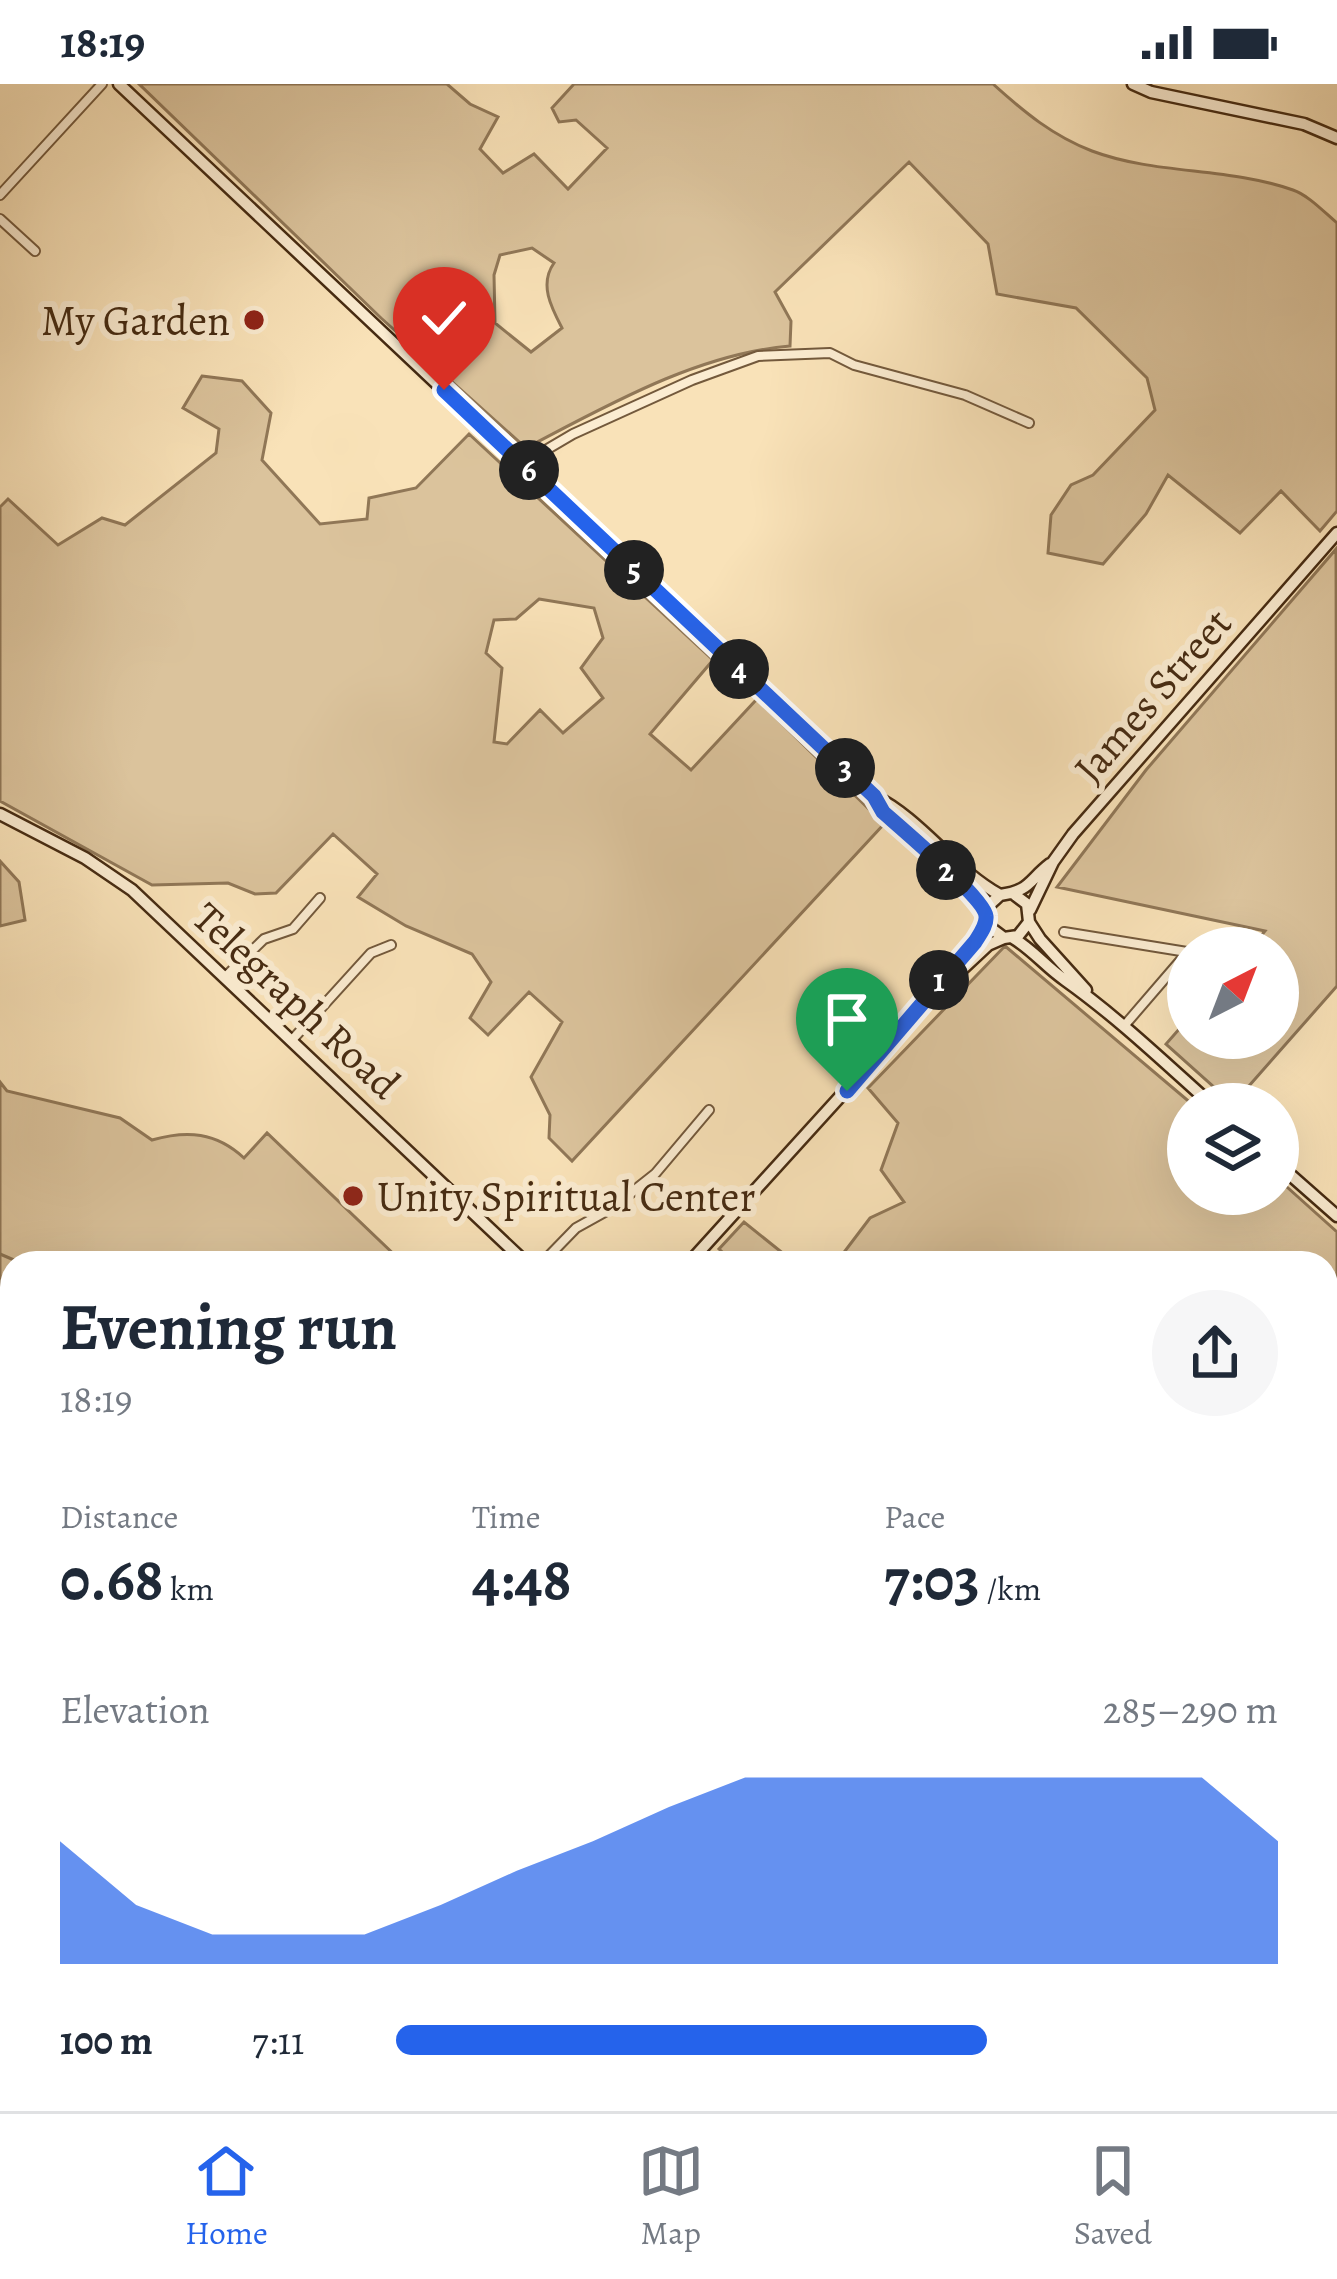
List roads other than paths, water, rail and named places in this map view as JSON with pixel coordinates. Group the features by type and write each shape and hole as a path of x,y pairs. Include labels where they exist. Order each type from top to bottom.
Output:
{"main road":[{"path":"119,84 874,796 894,806 976,880 1000,895 1015,895 1053,862"},
{"path":"1133,84 1151,92 1304,124 1337,138"},
{"name":"James Street","path":"1030,916 1053,862 1337,532"},
{"path":"874,796 883,812 970,891 991,930 1092,998 1188,1083"},
{"name":"Telegraph Road","path":"0,814 114,876 513,1251"},
{"path":"926,1002 932,988 975,942 1000,895"},
{"path":"1015,895 1040,939 1092,998"},
{"path":"700,1251 926,1002 988,945 1009,938 1030,916"},
{"path":"1299,1183 1337,1216"}],"street":[{"path":"0,195 102,84"},
{"path":"0,219 35,251"},
{"path":"522,464 573,434 758,356 830,353 965,395 1029,423"},
{"path":"225,977 264,939 293,928 320,898"},
{"path":"1064,932 1187,952 1124,1026"},
{"path":"292,1040 371,953 391,945"},
{"path":"554,1251 576,1228 656,1174 709,1110"}],"place":[{"name":"My Garden","path":"254,320"},
{"name":"Unity Spiritual Center","path":"353,1196"}]}
